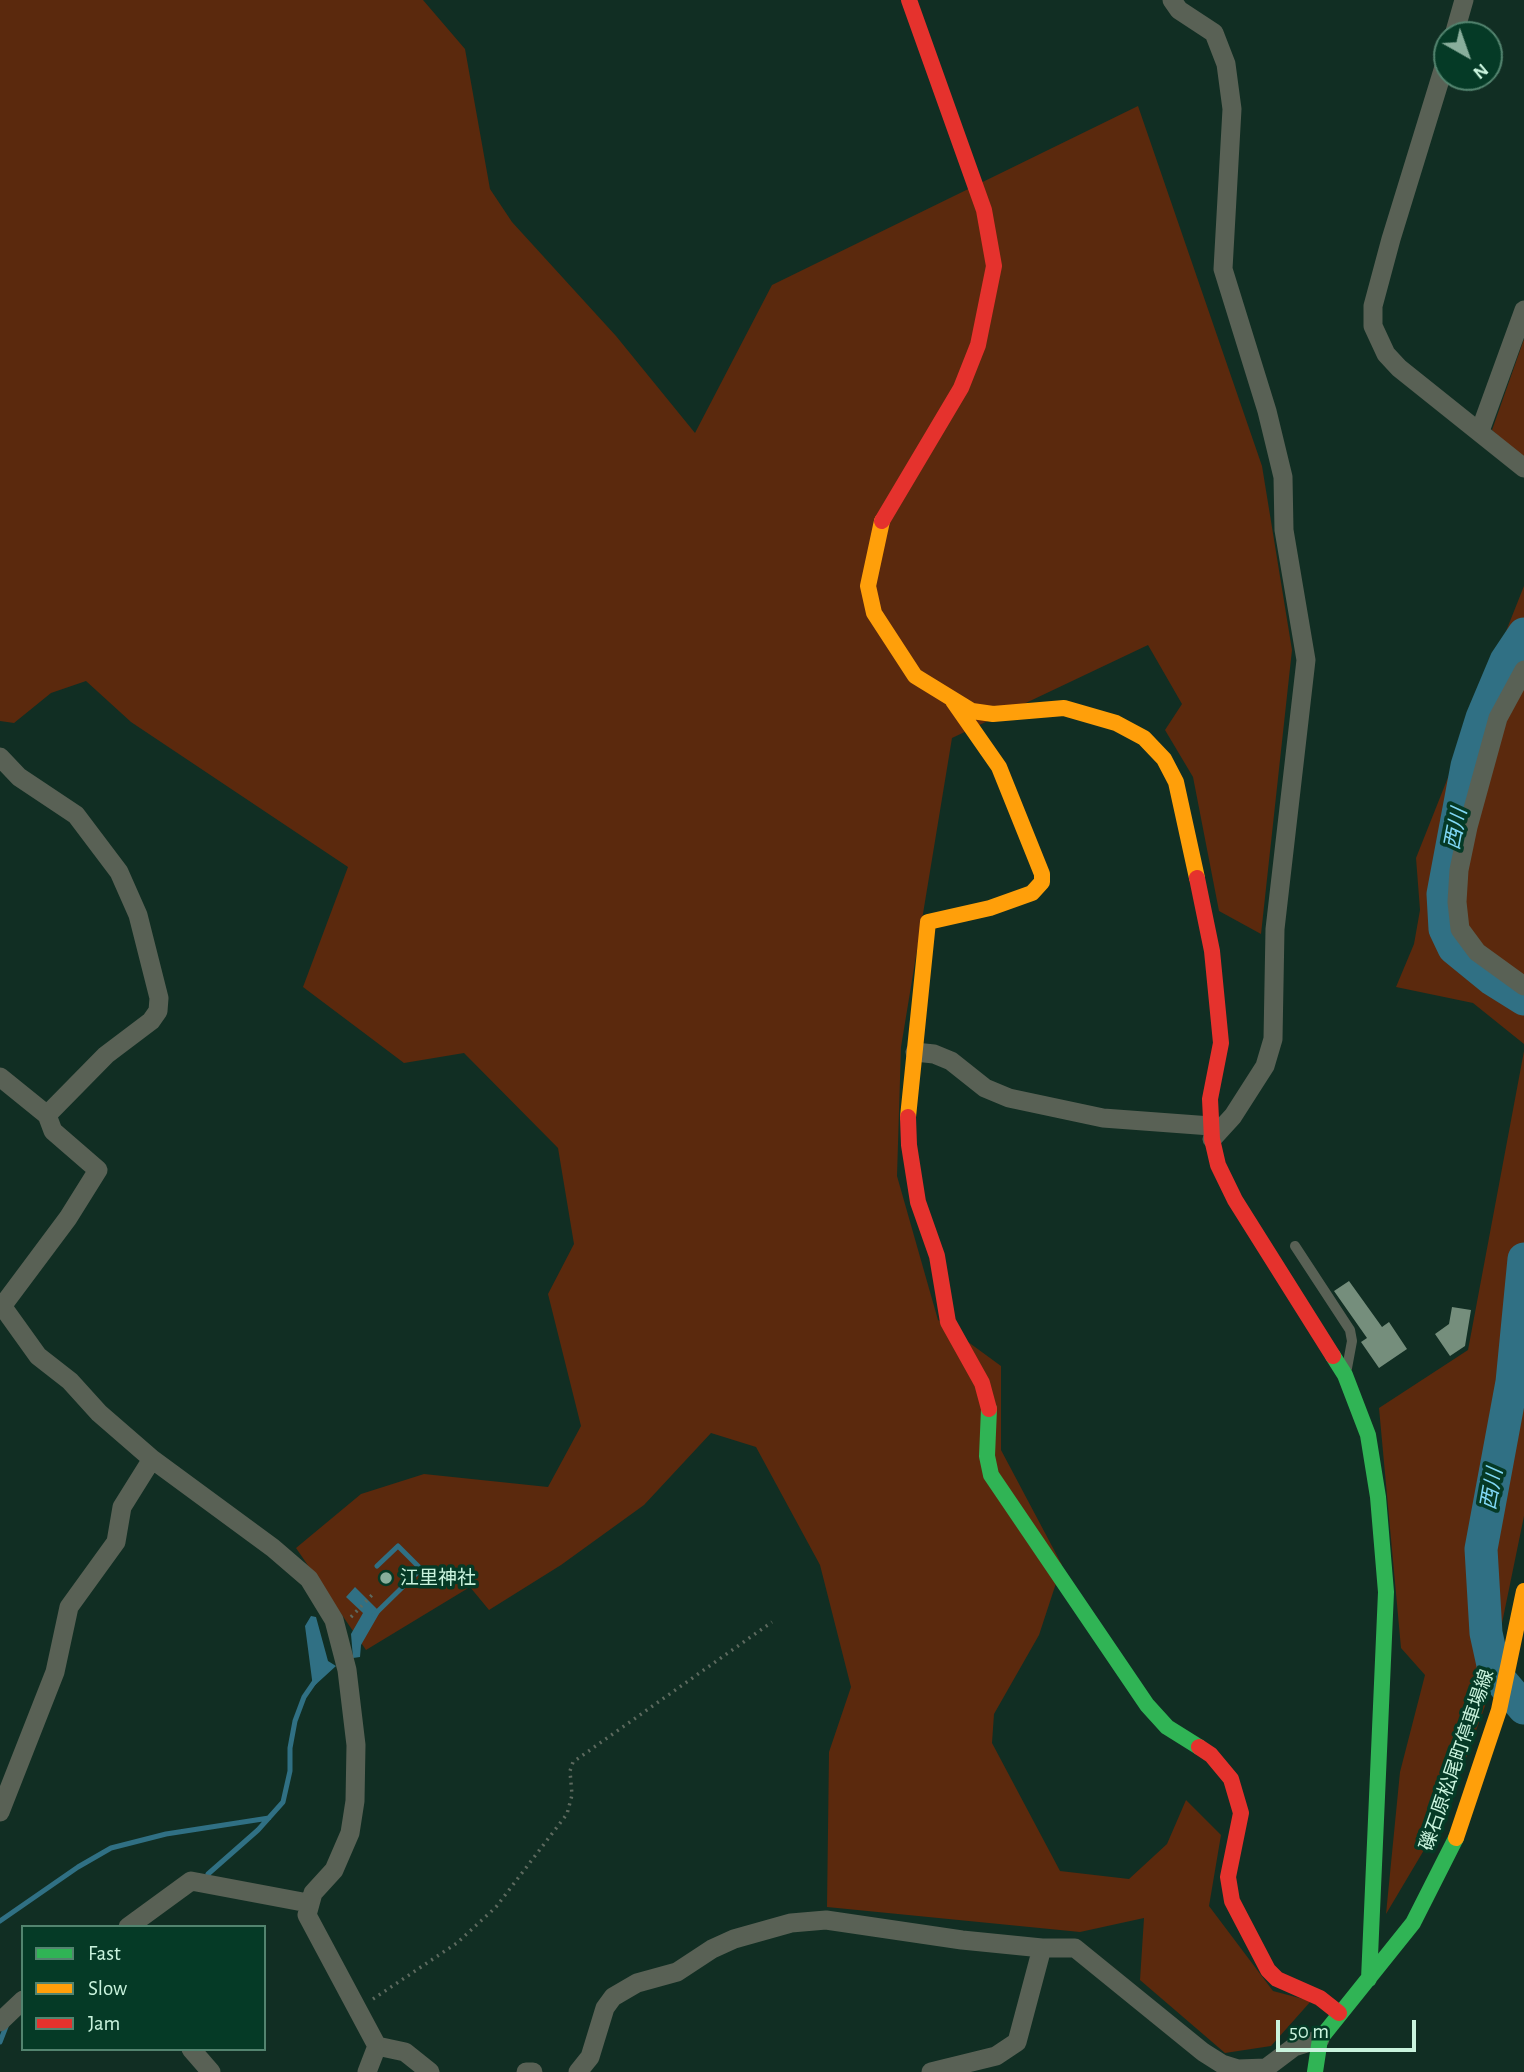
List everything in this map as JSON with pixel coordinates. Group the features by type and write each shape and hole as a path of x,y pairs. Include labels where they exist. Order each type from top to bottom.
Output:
{"street":[{"path":"909,0 937,85 984,210 993,266 978,345 961,388 880,524 868,586 874,613 915,676 952,700 972,711 993,714 1064,708 1116,723 1144,738 1164,759 1176,782 1212,951 1221,1043 1210,1099 1211,1133 1219,1165 1235,1200 1345,1375 1368,1435 1378,1497 1386,1592 1369,1979"},
{"path":"915,1052 934,1054 951,1061 985,1088 1009,1098 1102,1118 1211,1133 1233,1116 1265,1066 1273,1040 1275,929 1307,660 1284,530 1283,477 1267,411 1223,270 1232,109 1226,64 1214,33 1179,10 1172,0"},
{"path":"1458,21 1464,0"},
{"path":"1437,91 1391,239 1373,306 1373,326 1387,355 1399,368 1480,430 1524,468"},
{"path":"1480,430 1524,310"},
{"path":"1522,985 1477,952 1460,929 1457,902 1459,870 1468,827 1498,718 1524,670"},
{"path":"952,700 999,767 1042,874 1042,882 1032,893 990,908 928,922 908,1098 909,1145 918,1202 937,1256 948,1322 982,1383 989,1403 987,1456 990,1475 1147,1705 1167,1727 1211,1755 1231,1779 1241,1813 1228,1877 1232,1901 1268,1970 1277,1979 1320,1998 1339,2013"},
{"path":"0,757 19,777 76,815 119,872 138,915 159,998 158,1011 151,1021 106,1055 47,1115"},
{"path":"0,1077 47,1115 54,1131 98,1170 68,1218 1,1304 38,1356 70,1381 99,1413 152,1459 310,1579 334,1620 348,1670 356,1745 355,1801 350,1833 334,1870 308,1903 307,1915 377,2046 367,2072"},
{"path":"0,1812 55,1672 69,1607 116,1542 122,1507 152,1459"},
{"name":"礫石原松尾町停車場線","path":"1315,2072 1320,2039 1413,1923 1434,1886 1460,1829 1511,1666 1524,1591"},
{"path":"131,1925 191,1881 308,1903"},
{"path":"578,2072 590,2057 606,2008 613,1997 637,1983 677,1972 712,1949 734,1939 791,1923 826,1920 1042,1948 1075,1948 1203,2052 1222,2064 1238,2069 1265,2068 1294,2047 1320,2039"},
{"path":"931,2072 996,2056 1017,2042 1042,1948"},
{"path":"0,2022 21,2002"},
{"path":"377,2046 405,2052 430,2072"},
{"path":"193,2051 211,2072"},
{"path":"526,2072 533,2072"}],"lane":[{"path":"1295,1246 1350,1329 1352,1340 1345,1375"}],"path":[{"path":"358,1610 373,1594"},
{"path":"358,2009 457,1943 496,1907 567,1814 572,1794 570,1771 573,1762 772,1622"}],"shaded area":[{"path":"0,0 423,0 465,49 490,189 512,222 616,336 695,433 772,285 1138,106 1262,466 1292,650 1261,934 1219,911 1193,777 1165,730 1182,704 1148,645 952,738 901,1047 897,1176 938,1320 1001,1366 1001,1450 1062,1565 1039,1635 994,1714 992,1743 1060,1871 1129,1879 1167,1844 1186,1800 1221,1835 1209,1906 1273,1991 1311,2001 1271,2046 1225,2053 1140,1980 1144,1918 1080,1932 827,1907 829,1752 851,1687 820,1565 756,1447 711,1433 644,1505 561,1565 489,1610 470,1587 366,1650 296,1548 361,1494 424,1474 548,1487 581,1426 548,1294 574,1244 558,1148 464,1053 404,1063 303,987 348,867 131,722 86,681 51,693 14,723 0,721"},
{"path":"1524,339 1524,460 1492,430"},
{"path":"1524,586 1524,1044 1473,1003 1396,987 1414,944 1420,910 1416,858"},
{"path":"1524,1051 1524,1516 1485,1706 1446,1813 1386,1914 1400,1772 1425,1675 1401,1648 1379,1408 1468,1350"}],"water":[{"path":"355,1587 380,1612 361,1645 360,1657 353,1658 351,1634 363,1613 346,1597"},
{"path":"311,1616 316,1617 328,1661 336,1666 313,1687 305,1626"}],"building":[{"path":"1349,1281 1382,1327 1389,1322 1407,1349 1379,1368 1361,1342 1367,1338 1334,1291"},
{"path":"1452,1307 1471,1310 1465,1346 1450,1356 1435,1334 1449,1324"}],"waterway":[{"name":"西川","path":"1524,634 1506,661 1482,718 1467,766 1443,894 1445,929 1454,948 1492,979 1524,999"},
{"name":"西川","path":"1524,1259 1512,1382 1481,1549 1486,1633 1495,1674 1524,1708"},
{"path":"374,1615 421,1569 398,1546 377,1566"},
{"path":"208,1874 258,1830 283,1802 290,1771 290,1748 295,1721 304,1697 315,1681"},
{"path":"0,1921 78,1867 111,1848 166,1834 269,1818"},
{"path":"0,2042 7,2024"}],"traffic: fast":[{"path":"1333,1356 1345,1375 1368,1435 1378,1497 1386,1592 1369,1979"},
{"path":"989,1409 987,1456 991,1475 1147,1705 1167,1727 1199,1747"},
{"path":"1315,2072 1320,2039 1413,1923 1456,1838"}],"traffic: slow":[{"path":"882,521 868,586 874,613 915,676 972,711 993,714 1064,708 1116,723 1144,738 1164,759 1176,782 1197,878"},
{"path":"908,1117 928,922 990,908 1032,893 1042,882 1042,874 999,767 953,701"},
{"path":"1456,1838 1499,1710 1524,1591"}],"traffic: jam":[{"path":"882,521 961,388 978,345 994,266 984,210 909,0"},
{"path":"1197,878 1212,951 1221,1043 1210,1099 1212,1139 1218,1165 1235,1200 1333,1356"},
{"path":"908,1117 909,1145 918,1202 937,1256 948,1322 982,1383 989,1409"},
{"path":"1199,1747 1211,1755 1231,1779 1241,1813 1228,1877 1232,1901 1268,1970 1277,1979 1320,1998 1339,2013"}],"place":[{"name":"江里神社","path":"386,1578"}]}
